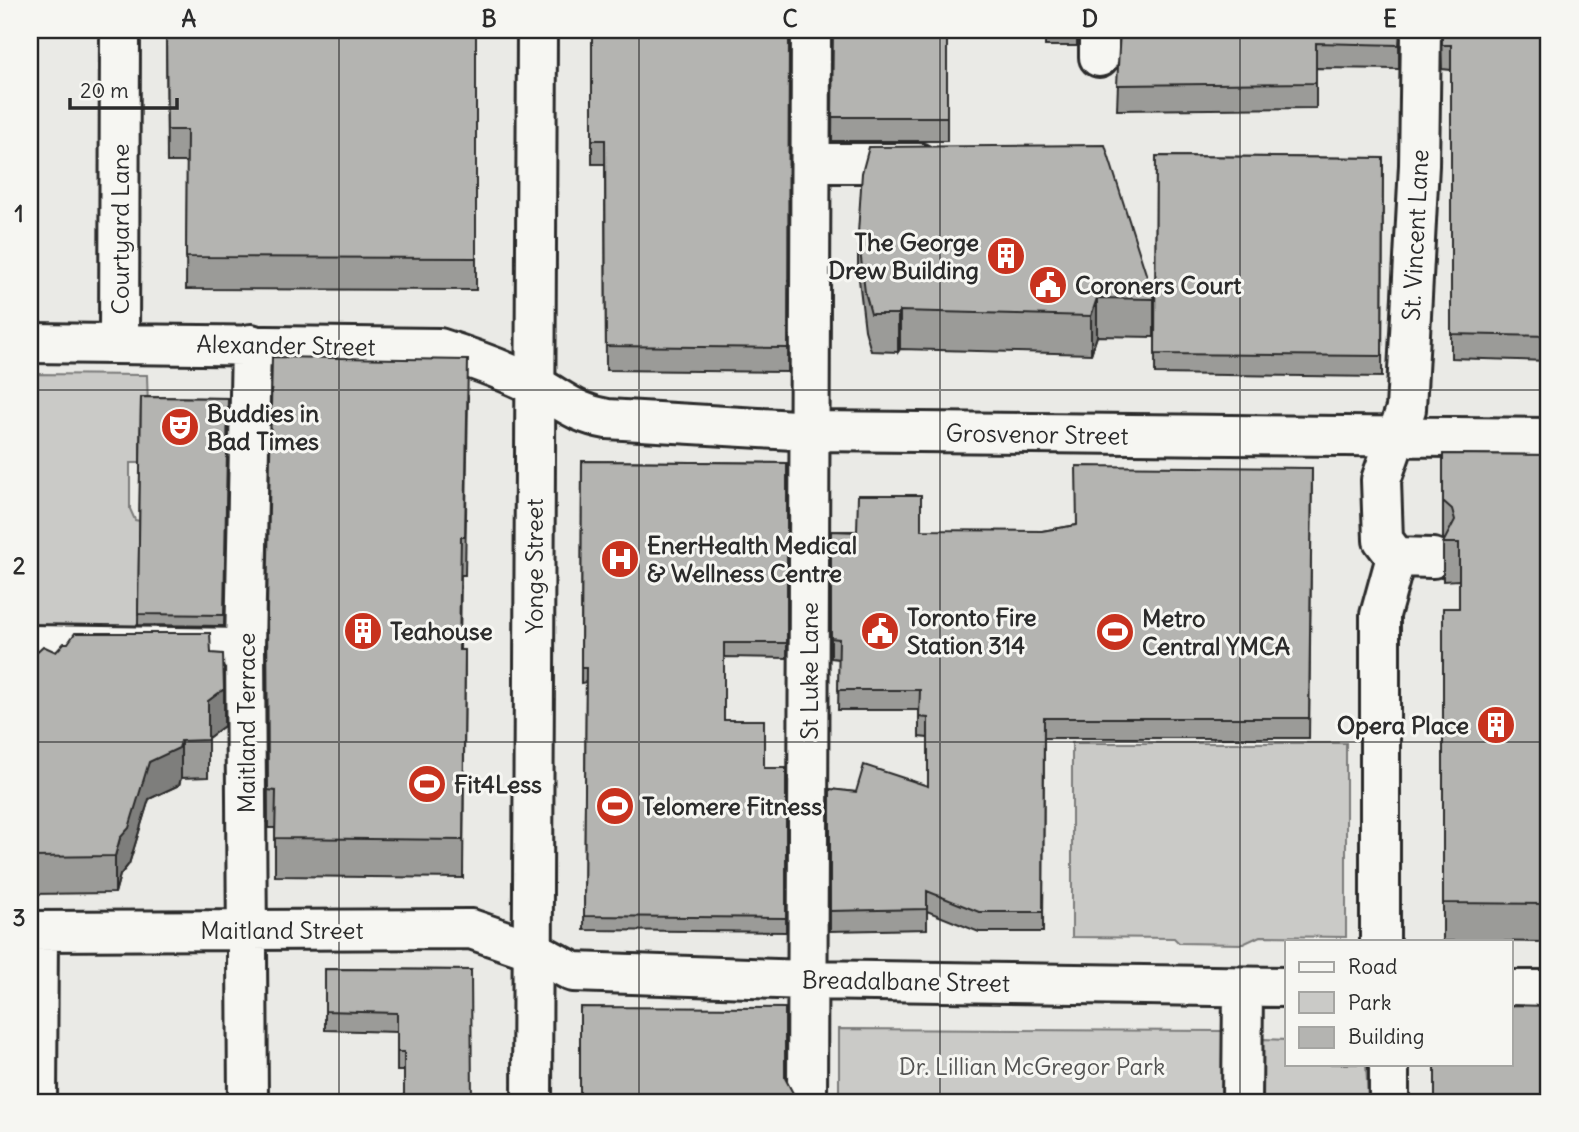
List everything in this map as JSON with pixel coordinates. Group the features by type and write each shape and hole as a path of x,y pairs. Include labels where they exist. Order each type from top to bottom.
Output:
{"street":[{"name":"Courtyard Lane","path":"119,343 120,30"},
{"name":"Yonge Street","path":"532,1102 537,30"},
{"name":"St Luke Lane","path":"807,1102 811,30"},
{"name":"St. Vincent Lane","path":"1380,940 1380,615 1415,558 1384,540 1381,480 1406,409 1419,165 1421,30"},
{"path":"812,163 950,163"},
{"name":"Alexander Street","path":"30,343 439,348 487,364 534,385"},
{"name":"Maitland Terrace","path":"248,1102 245,648 251,344"},
{"name":"Grosvenor Street","path":"534,385 581,414 607,419 811,431 1549,439"},
{"path":"30,645 245,648"},
{"name":"Maitland Street","path":"34,931 471,929 532,950"},
{"path":"34,931 37,1102"},
{"name":"Breadalbane Street","path":"532,950 573,972 807,980 1285,987"},
{"path":"1242,1102 1243,986"},
{"path":"1512,990 1549,990"},
{"path":"1389,1102 1390,1066"}],"green space":[{"path":"30,374 147,375 148,408 141,408 140,463 130,463 130,509 135,520 140,521 139,632 30,632"},
{"path":"1072,743 1346,743 1346,937 1260,936 1243,944 1179,943 1174,938 1072,937"},
{"name":"Dr. Lillian McGregor Park","path":"839,1029 1225,1031 1223,1102 839,1102"},
{"path":"1263,1039 1285,1040 1285,1066 1366,1066 1368,1102 1263,1102"}],"building":[{"path":"166,30 476,30 476,258 186,257 187,130 167,130"},
{"path":"592,30 789,30 788,348 606,346 605,140 592,140"},
{"path":"833,30 947,30 947,117 832,117"},
{"path":"1120,30 1400,30 1399,45 1316,43 1316,83 1117,85"},
{"path":"1442,30 1549,30 1549,336 1451,334 1451,45 1442,45"},
{"name":"The George Drew Building","path":"1105,145 1154,299 1097,298 1091,316 900,311 898,314 871,314 865,292 858,233 862,173 869,147"},
{"path":"1156,156 1383,158 1382,356 1155,354"},
{"name":"Teahouse","path":"272,357 468,360 465,537 461,537 459,650 465,650 463,840 275,838 276,791 268,790 267,610"},
{"path":"141,397 228,398 224,615 138,614"},
{"name":"Opera Place","path":"1443,454 1549,455 1549,904 1443,903 1443,608 1459,608 1459,543 1443,543 1455,520 1452,509 1443,501"},
{"path":"582,461 787,463 787,643 724,643 724,720 764,720 764,768 786,768 786,918 584,916 586,668 581,668"},
{"name":"Metro Central YMCA","path":"1076,466 1312,468 1309,718 1044,718 1043,912 979,912 927,891 927,909 830,911 830,789 856,792 864,765 928,786 928,718 919,717 920,690 838,690 839,639 831,638 831,531 857,532 858,495 921,495 921,530 1042,531 1077,525"},
{"path":"75,633 210,633 211,653 223,654 224,689 208,701 208,740 181,741 179,748 149,762 129,828 120,838 115,856 30,857 30,658 43,646 56,652 64,643 68,643"},
{"path":"325,969 471,970 472,1102 404,1102 404,1052 397,1052 397,1013 325,1011"},
{"path":"1512,1005 1549,1006 1549,1102 1435,1102 1435,1066 1512,1066"},
{"path":"580,1007 785,1008 785,1078 794,1095 794,1102 580,1102"}],"place":[{"name":"The George Drew Building","path":"1006,256"},
{"name":"Coroners Court","path":"1048,285"},
{"name":"Buddies in Bad Times","path":"180,427"},
{"name":"EnerHealth Medical & Wellness Centre","path":"620,559"},
{"name":"Teahouse","path":"363,631"},
{"name":"Toronto Fire Station 314","path":"880,631"},
{"name":"Metro Central YMCA","path":"1115,632"},
{"name":"Opera Place","path":"1496,725"},
{"name":"Fit4Less","path":"427,784"},
{"name":"Telomere Fitness","path":"615,806"}]}
